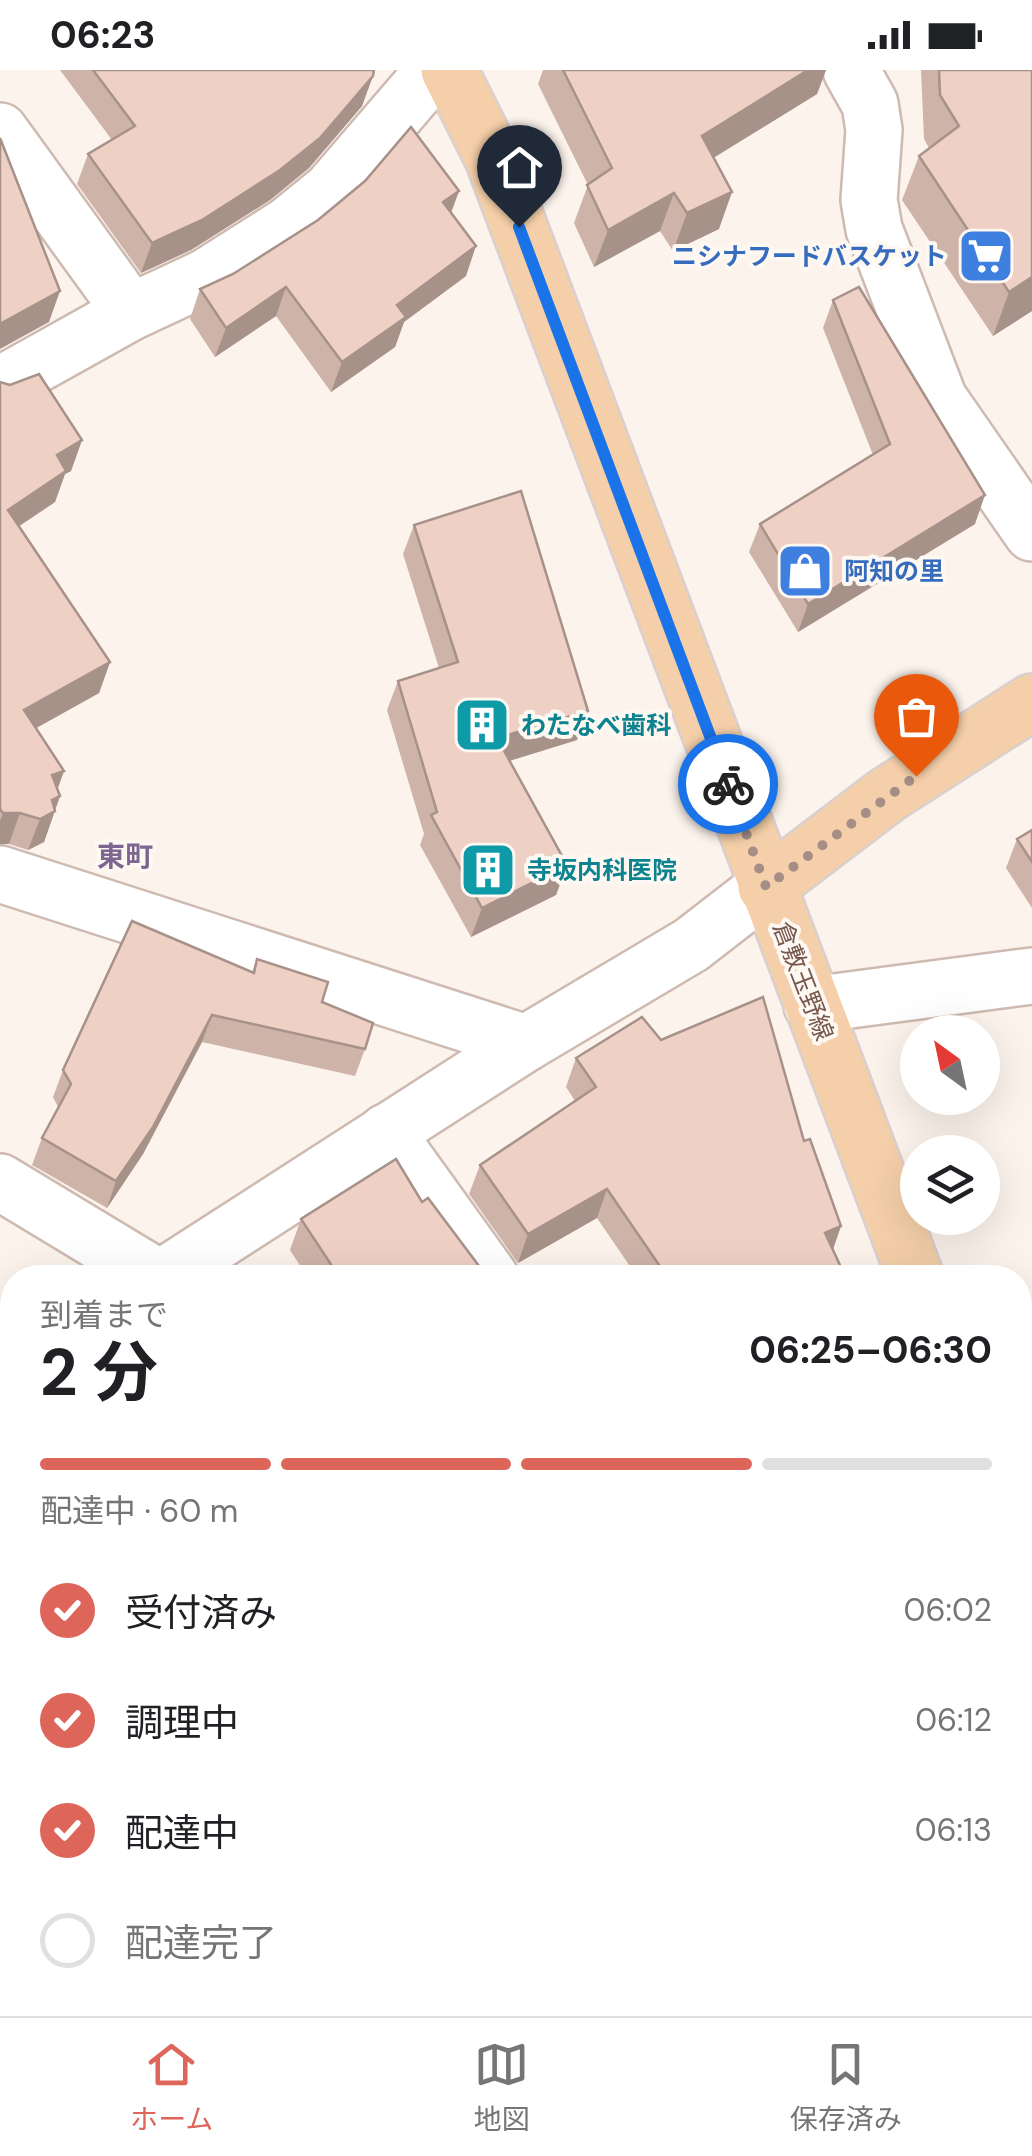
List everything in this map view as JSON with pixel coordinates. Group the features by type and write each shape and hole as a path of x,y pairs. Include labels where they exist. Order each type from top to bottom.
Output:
{"main road":[{"name":"倉敷玉野線","path":"449,70 493,158 911,1265"},
{"path":"766,887 887,795 1032,702"}],"street":[{"path":"0,386 131,312 206,277 288,225 330,190 434,70"},
{"path":"851,70 870,104 874,130 869,200 874,230 933,382 966,440 1032,532"},
{"path":"0,131 131,312"},
{"path":"0,874 526,1043"},
{"path":"180,1265 526,1043 691,945 766,887"},
{"path":"812,1005 1032,976"},
{"path":"386,1132 482,1265"},
{"path":"0,1182 138,1265"}],"building":[{"path":"93,70 374,70 320,138 280,170 202,220 152,243 88,154 135,126"},
{"path":"563,70 808,70 702,136 732,192 687,213 674,193 608,230 587,185 612,168"},
{"name":"ニシナフードバスケット","path":"939,70 1032,70 1032,277 1009,292 919,156 959,126 940,95"},
{"path":"411,127 459,191 443,202 476,246 397,305 406,317 342,362 286,287 226,328 200,289 233,274 318,220 365,181"},
{"path":"0,138 60,291 0,324"},
{"path":"859,287 985,495 808,604 760,524 890,444 833,300"},
{"path":"39,374 82,440 57,455 66,471 8,510 110,662 24,710 64,771 52,775 60,796 52,800 55,811 40,819 3,813 0,809 0,382 10,385"},
{"path":"521,491 588,711 497,738 567,865 482,908 431,815 437,812 398,681 458,662 414,525"},
{"path":"1032,830 1032,862 1017,839"},
{"path":"132,921 254,973 257,959 328,982 322,1002 373,1023 365,1049 212,1015 153,1127 116,1181 42,1138 71,1084 63,1070"},
{"path":"763,997 804,1141 810,1139 841,1226 825,1233 840,1265 659,1265 607,1189 528,1234 480,1165 596,1087 576,1058 642,1017 661,1040"},
{"path":"396,1159 422,1202 428,1198 478,1265 331,1265 301,1219"}],"way so far":[{"path":"728,784 766,887 916,776"}],"place":[{"name":"ニシナフードバスケット","path":"986,256"},
{"name":"阿知の里","path":"805,571"},
{"name":"わたなべ歯科","path":"482,725"},
{"name":"寺坂内科医院","path":"488,870"}],"district":[{"name":"東町","path":"125,856"}],"route":[{"path":"519,227 728,784"}]}
